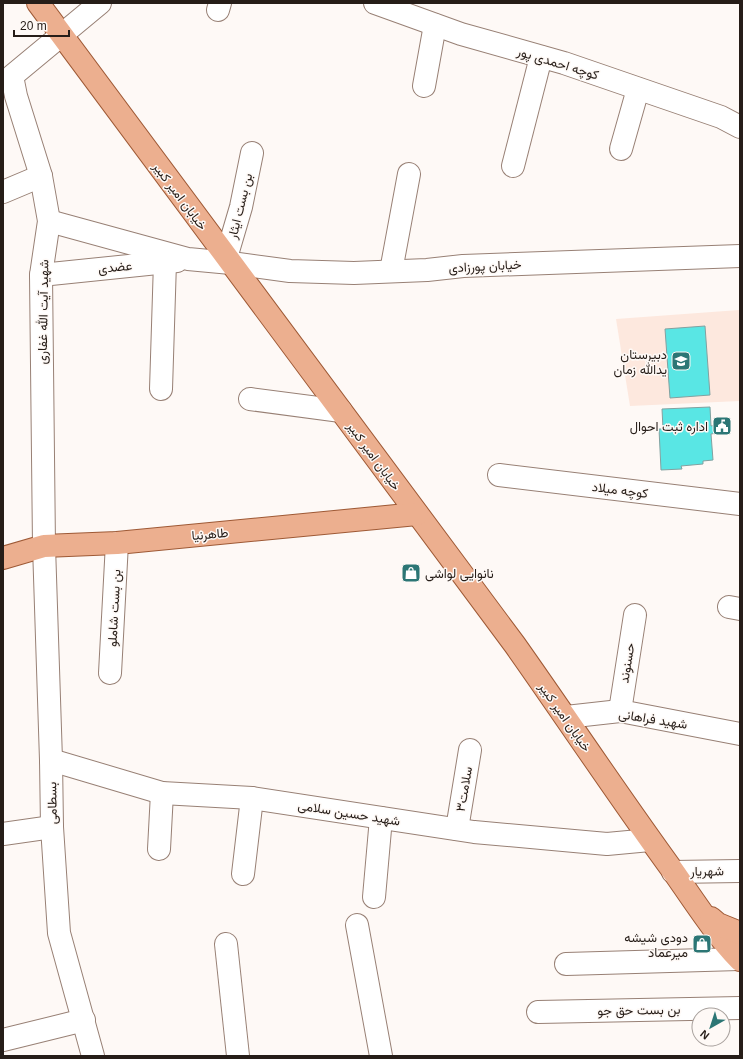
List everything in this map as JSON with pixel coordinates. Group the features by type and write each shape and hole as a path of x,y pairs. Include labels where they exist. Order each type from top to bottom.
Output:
{"main road":[{"name":"خیابان امیر کبیر","path":"38,3 510,639 566,717 650,840 703,913 740,960"},
{"name":"طاهرنیا","path":"3,558 44,546 117,543 417,514"},
{"path":"703,913 718,924 740,933"}],"street":[{"path":"61,35 100,3"},
{"name":"کوچه احمدی پور","path":"375,3 461,34 564,63 720,117 740,127"},
{"path":"424,86 435,25"},
{"name":"شهید آیت الله غفاری","path":"44,546 41,275 49,221 41,176 9,98 12,76 61,35"},
{"path":"513,166 541,57"},
{"path":"621,149 638,89"},
{"name":"بن بست ایثار","path":"228,261 242,207 252,153"},
{"path":"391,272 409,174"},
{"path":"3,192 41,176"},
{"name":"عضدی","path":"49,221 188,260"},
{"name":"خیابان پورزادی","path":"228,261 290,271 354,273 391,272 464,266 740,256"},
{"name":"عضدی","path":"41,275 188,260 228,261"},
{"path":"161,389 165,262"},
{"path":"250,399 341,411"},
{"name":"کوچه میلاد","path":"499,475 740,504"},
{"name":"بن بست شاملو","path":"110,673 117,543"},
{"name":"بسطامی","path":"44,546 52,827 59,933 93,1056"},
{"name":"حسنوند","path":"620,711 634,616"},
{"name":"شهید فراهانی","path":"566,717 620,711 740,734"},
{"name":"سلامت۳","path":"457,829 470,750"},
{"name":"شهید حسین سلامی","path":"51,760 162,793 252,798 457,829 607,844 650,840"},
{"path":"159,849 162,793"},
{"path":"244,874 252,798"},
{"path":"374,896 381,818"},
{"path":"3,834 52,827"},
{"name":"شهریار","path":"673,872 740,871"},
{"path":"357,925 381,1056"},
{"path":"226,944 238,1056"},
{"path":"566,964 740,960"},
{"name":"بن بست حق جو","path":"538,1012 740,1008"},
{"path":"3,1040 84,1020"}],"shaded area":[{"name":"دبیرستان یدالله زمان","path":"739,310 740,401 630,406 616,319"}],"building":[{"path":"705,326 710,395 670,398 665,329"},
{"path":"710,407 711,426 716,425 717,433 711,434 713,460 703,461 703,464 681,466 682,469 661,470 659,429 663,429 662,409"}],"place":[{"name":"دبیرستان یدالله زمان","path":"681,361"},
{"name":"اداره ثبت احوال","path":"722,426"},
{"name":"نانوایی لواشی","path":"411,573"},
{"name":"دودی شیشه میرعماد","path":"702,944"}]}
